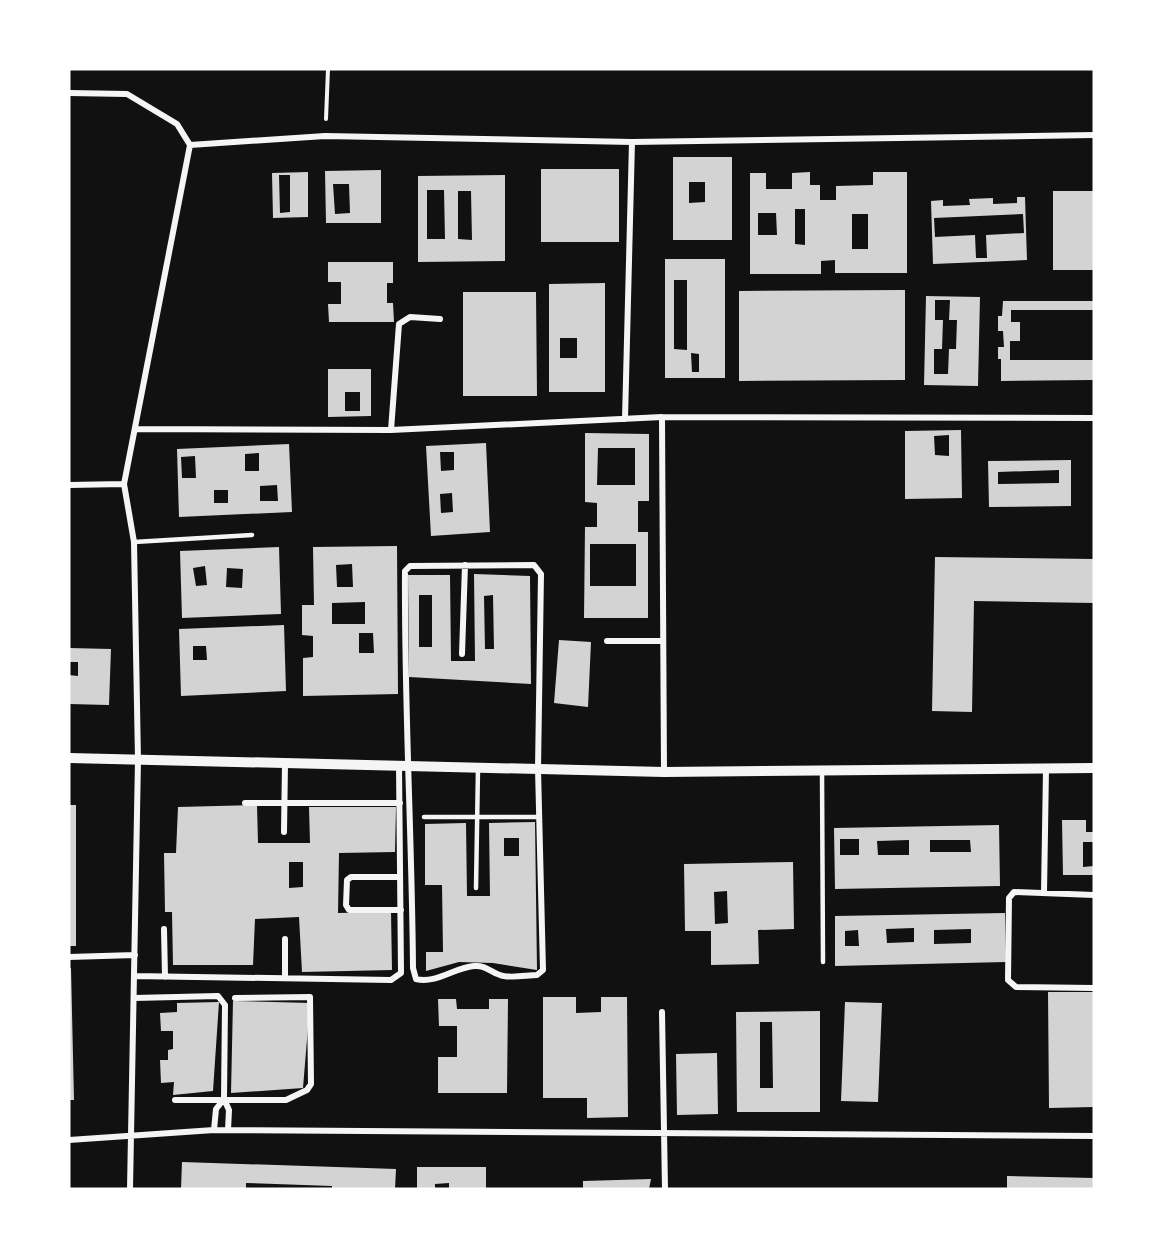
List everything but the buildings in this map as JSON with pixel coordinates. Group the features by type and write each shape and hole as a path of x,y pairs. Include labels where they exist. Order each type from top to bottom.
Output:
{"street":[{"path":"69,93 126,94 177,124 190,145 124,484 134,542 138,760 130,1189"},
{"path":"190,145 325,136 632,142 1094,135"},
{"path":"625,419 632,142"},
{"path":"391,430 399,324 410,316 440,319"},
{"path":"135,429 391,430 662,417 1094,418"},
{"path":"662,417 664,772"},
{"path":"69,484 124,484"},
{"path":"534,565 541,574 538,769 543,970 537,975 500,976 490,968 478,966 460,968 427,982 416,979 413,968 405,766 405,571 410,566 465,566 534,565"},
{"path":"462,654 465,566"},
{"path":"607,641 663,641"},
{"path":"69,758 664,772 1094,768"},
{"path":"284,832 285,763"},
{"path":"134,976 391,980 401,973 400,803 405,766"},
{"path":"1044,893 1046,769"},
{"path":"245,803 400,803"},
{"path":"400,877 351,877 347,880 346,905 349,910 401,910"},
{"path":"1094,895 1014,892 1009,898 1008,980 1016,987 1094,988"},
{"path":"164,929 165,977"},
{"path":"285,939 285,978"},
{"path":"69,957 135,955"},
{"path":"134,998 218,996 225,1005 224,1100 229,1110 228,1130"},
{"path":"175,1100 286,1100 307,1090 311,1084 310,997 236,998"},
{"path":"662,1012 665,1189"},
{"path":"214,1130 216,1109 224,1100"},
{"path":"69,1140 214,1130 1094,1136"}],"lane":[{"path":"134,542 252,535"},
{"path":"476,888 478,768"},
{"path":"822,771 823,962"},
{"path":"424,817 539,817"}],"path":[{"path":"325,136 328,69"}]}
